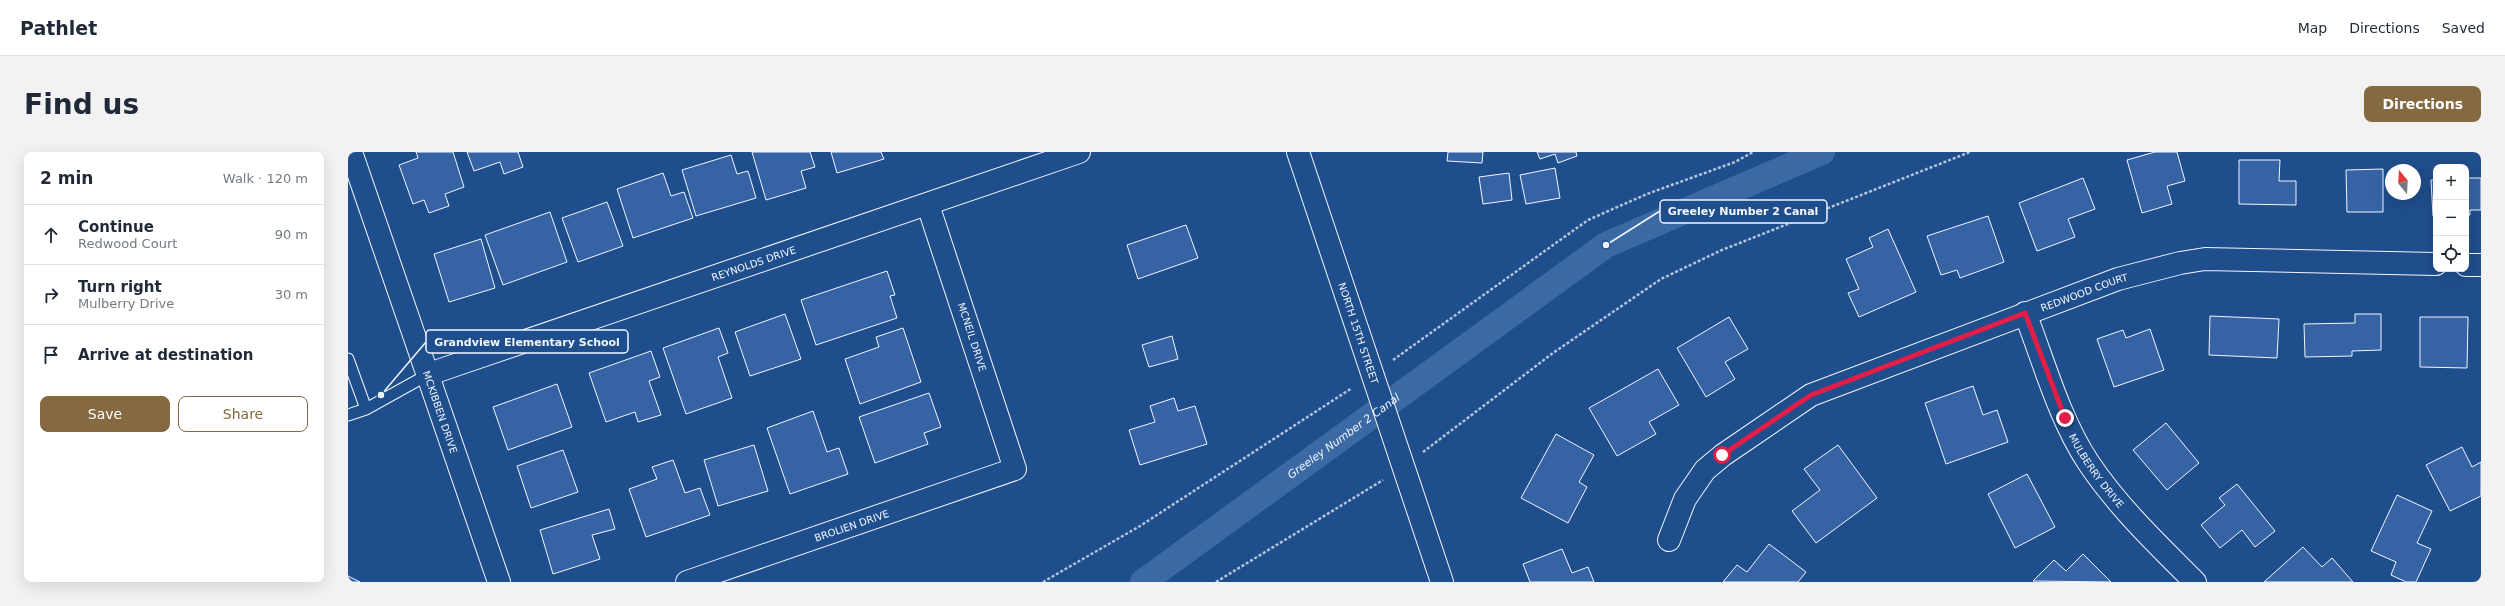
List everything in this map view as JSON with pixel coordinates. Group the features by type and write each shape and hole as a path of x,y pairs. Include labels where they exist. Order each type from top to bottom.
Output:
{"street":[{"name":"MCKIBBEN DRIVE","path":"352,152 499,582"},
{"name":"NORTH 15TH STREET","path":"1298,152 1442,582"},
{"name":"REYNOLDS DRIVE","path":"429,374 1079,153"},
{"name":"MCNEIL DRIVE","path":"928,205 1015,469"},
{"name":"REDWOOD COURT","path":"1669,540 1685,499 1705,470 1722,455 1811,395 2118,279 2180,262 2205,259 2433,264"},
{"path":"2469,265 2481,265"},
{"name":"MULBERRY DRIVE","path":"2025,313 2065,418 2087,461 2132,518 2195,582"},
{"name":"BROLIEN DRIVE","path":"687,582 1015,469"}],"lane":[{"path":"348,359 366,409"},
{"path":"348,415 366,409 429,374"}],"path":[{"path":"1043,582 1140,526 1373,376 1588,220 1647,194 1735,162 1753,152"},
{"path":"1216,582 1401,460 1661,279 1722,250 1970,152"}],"building":[{"path":"416,152 453,152 464,187 445,194 449,206 429,213 424,200 413,204 399,165 418,158"},
{"path":"467,152 518,152 523,167 504,174 500,162 474,171"},
{"path":"752,152 810,152 815,167 801,171 806,188 766,200"},
{"path":"831,152 881,152 884,159 837,173"},
{"path":"1448,152 1483,152 1482,163 1447,161"},
{"path":"1537,152 1576,152 1577,156 1558,163 1555,154 1540,159"},
{"path":"2155,152 2177,152 2185,181 2167,186 2172,204 2142,213 2127,160"},
{"path":"731,155 737,174 748,171 756,198 696,216 682,170"},
{"path":"2239,160 2280,160 2279,181 2296,181 2296,205 2239,204"},
{"path":"1555,168 1560,198 1526,204 1520,175"},
{"path":"2383,169 2383,212 2347,212 2346,170"},
{"path":"663,173 671,196 684,192 693,218 633,238 617,189"},
{"path":"1509,173 1512,200 1483,204 1479,177"},
{"path":"2083,178 2095,209 2068,219 2075,237 2037,251 2019,203"},
{"path":"2469,178 2481,178 2481,210 2470,210 2470,215"},
{"path":"2431,180 2433,180 2433,216"},
{"path":"607,202 623,246 578,262 562,218"},
{"path":"550,212 567,262 503,285 485,235"},
{"path":"1988,216 2004,262 1960,278 1957,270 1941,275 1927,236"},
{"path":"1186,225 1198,258 1138,279 1127,245"},
{"path":"1888,229 1916,292 1859,317 1848,293 1859,289 1846,259 1873,247 1869,238"},
{"path":"481,239 495,288 449,302 434,254"},
{"path":"887,271 895,295 890,296 897,318 816,345 801,300"},
{"path":"785,314 801,359 750,376 735,332"},
{"path":"2355,314 2381,314 2381,350 2352,351 2352,356 2305,357 2304,324 2355,323"},
{"path":"2210,316 2279,319 2277,358 2209,355"},
{"path":"1729,317 1748,349 1725,362 1735,379 1706,397 1677,348"},
{"path":"2420,317 2468,317 2467,368 2420,367"},
{"path":"719,328 728,353 718,357 732,398 686,414 663,348"},
{"path":"903,328 921,382 860,404 845,359 879,347 876,337"},
{"path":"2150,329 2164,370 2114,387 2097,339 2123,330 2126,338"},
{"path":"1172,336 1178,359 1149,367 1142,345"},
{"path":"651,351 660,377 649,381 661,415 638,422 635,412 606,422 589,373"},
{"path":"1658,369 1679,405 1649,422 1656,434 1617,456 1589,408"},
{"path":"557,384 572,427 508,450 493,407"},
{"path":"1973,386 1983,415 1997,410 2008,442 1946,464 1925,403"},
{"path":"929,393 941,427 924,433 928,444 875,463 859,417"},
{"path":"1174,398 1178,411 1195,406 1207,444 1140,465 1129,430 1155,422 1150,406"},
{"path":"813,411 827,452 839,448 848,474 790,494 767,428"},
{"path":"2166,423 2199,463 2167,490 2133,450"},
{"path":"1556,434 1594,455 1579,482 1587,487 1568,523 1521,498"},
{"path":"754,445 768,491 718,506 704,460"},
{"path":"1838,445 1877,498 1816,543 1792,511 1820,490 1804,469"},
{"path":"2462,447 2472,467 2481,462 2481,496 2450,511 2426,465"},
{"path":"563,450 578,492 531,508 517,466"},
{"path":"673,460 685,493 700,488 710,515 646,537 629,489 657,479 652,467"},
{"path":"2027,474 2055,527 2015,548 1988,494"},
{"path":"2237,484 2275,531 2255,547 2242,530 2220,548 2201,525 2225,505 2219,498"},
{"path":"2397,495 2432,511 2417,543 2431,549 2416,582 2406,582 2391,575 2396,562 2371,551"},
{"path":"609,509 615,529 592,535 600,559 553,574 540,530"},
{"path":"1769,544 1806,572 1798,582 1723,582 1737,565 1747,572"},
{"path":"2303,547 2322,567 2332,558 2353,582 2264,582"},
{"path":"1562,549 1572,573 1588,567 1594,582 1530,582 1523,564"},
{"path":"2083,554 2111,582 2033,581 2054,560 2066,571"},
{"path":"348,576 360,582 348,582"}],"waterway":[{"name":"Greeley Number 2 Canal","path":"1143,582 1606,245 1822,152"}],"place":[{"name":"Greeley Number 2 Canal","path":"1606,245"},
{"name":"Grandview Elementary School","path":"381,395"}],"route":[{"path":"1722,455 1811,395 2025,313 2065,418"}]}
